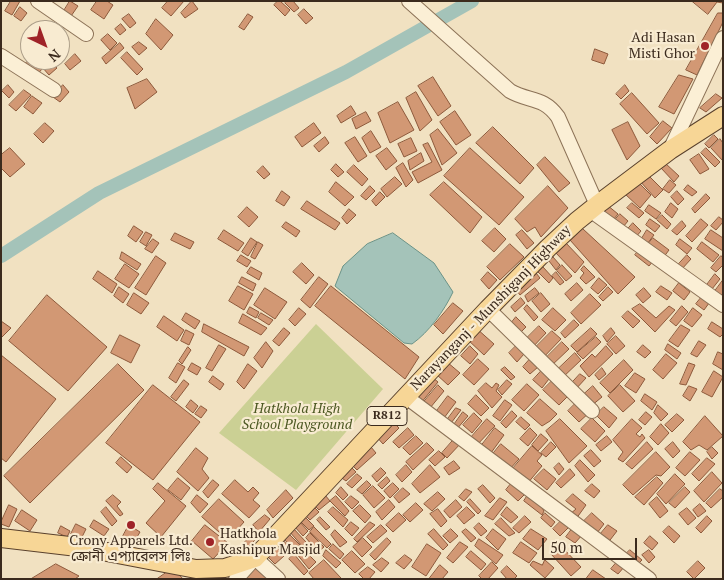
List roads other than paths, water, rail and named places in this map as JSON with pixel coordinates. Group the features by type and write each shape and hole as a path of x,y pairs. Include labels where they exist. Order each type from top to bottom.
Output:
{"main road":[{"name":"Narayanganj - Munshiganj Highway","path":"1,538 86,548 196,569 224,568 255,558 488,308 548,248 594,207 670,150 723,116"}],"street":[{"path":"38,1 86,34"},
{"path":"409,1 510,91 516,95 530,97 551,108 558,117 594,207 723,305"},
{"path":"670,150 723,38"},
{"path":"1,56 54,90"},
{"path":"488,308 592,411"},
{"path":"405,396 649,579"},
{"path":"236,579 255,558 278,579"}],"water":[{"path":"393,233 434,263 453,292 436,321 412,344 404,343 335,286 343,266 367,244"}],"waterway":[{"path":"1,256 99,193 346,72 472,1"}],"place":[{"name":"Adi Hasan Misti Ghor","path":"705,46"},
{"name":"Crony Apparels Ltd. ক্রোনী এপ্যারেলস লিঃ","path":"131,525"},
{"name":"Hatkhola Kashipur Masjid","path":"210,542"}],"park label":[{"name":"Hatkhola High School Playground","path":"297,418"}]}
